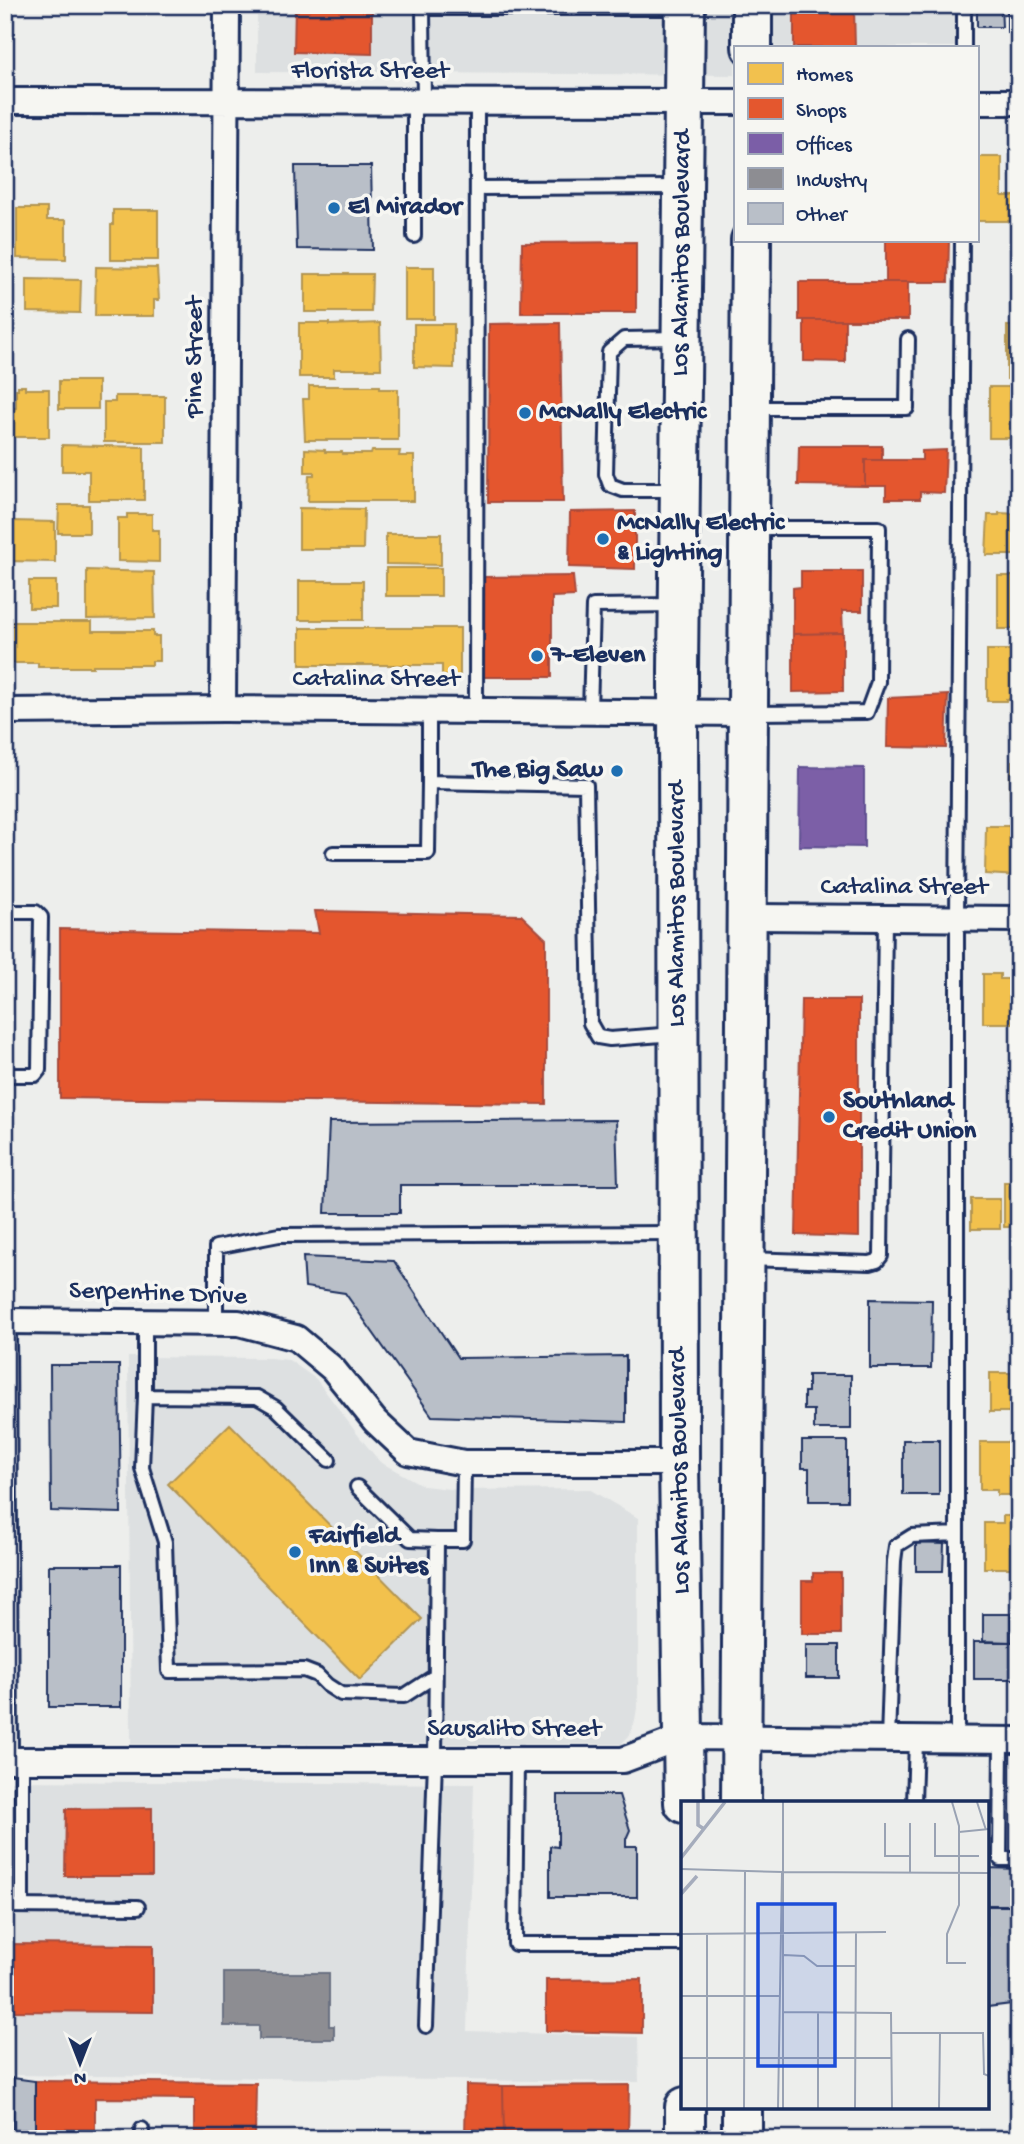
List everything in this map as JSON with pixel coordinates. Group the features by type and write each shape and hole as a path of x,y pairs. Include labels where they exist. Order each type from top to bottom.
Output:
{"main road":[{"path":"752,5 752,46"},
{"name":"Los Alamitos Boulevard","path":"684,1801 679,1463 679,605 663,490 682,338 685,7"},
{"path":"741,1801 751,242"},
{"path":"685,2109 685,2139"},
{"path":"742,2109 742,2139"}],"street":[{"name":"Pine Street","path":"223,709 227,5"},
{"name":"Florista Street","path":"5,101 734,102"},
{"path":"978,102 1019,102"},
{"name":"Catalina Street","path":"5,711 223,709 747,713"},
{"name":"Catalina Street","path":"747,917 1019,919"},
{"name":"Serpentine Drive","path":"7,1321 239,1323 296,1338 333,1369 375,1421 408,1452 464,1463 679,1463"},
{"name":"Sausalito Street","path":"13,1760 623,1760 684,1737 1010,1741"}],"lane":[{"path":"964,5 964,46"},
{"path":"414,236 423,8 685,7"},
{"path":"476,710 477,102"},
{"path":"477,188 684,187"},
{"path":"957,1741 957,919 962,242"},
{"path":"663,490 623,490 610,485 606,474 608,352 624,340 682,338"},
{"path":"750,408 907,408 908,340"},
{"path":"747,713 867,712 878,682 879,528 749,528"},
{"path":"590,711 593,606 679,605"},
{"path":"333,853 428,853 429,710"},
{"path":"429,782 586,785 590,1023 598,1037 610,1039 679,1033"},
{"path":"5,912 36,912 41,917 39,1070 34,1075 5,1075"},
{"path":"746,1259 870,1263 881,1256 885,918"},
{"path":"216,1323 216,1247 229,1244 279,1235 680,1233"},
{"path":"7,1321 13,1760 22,1906"},
{"path":"145,1322 142,1468 165,1542 169,1671 304,1670 317,1675 341,1694 404,1696 435,1676"},
{"path":"145,1396 257,1397 276,1408 329,1460"},
{"path":"357,1487 410,1539 463,1540 464,1463"},
{"path":"888,1740 896,1546 912,1536 957,1534"},
{"path":"426,2025 435,1760 437,1540"},
{"path":"914,1801 916,1740"},
{"path":"1010,1741 1000,1859 1019,1859"},
{"path":"517,1760 515,1944 681,1944"},
{"path":"5,1906 138,1907"}],"shaded area":[{"path":"257,5 973,5 973,46 734,46 734,75 257,72"},
{"path":"128,1357 289,1360 316,1379 380,1462 424,1486 458,1490 589,1489 638,1518 638,1702 630,1735 621,1744 131,1744"},
{"path":"5,1781 474,1784 467,2031 638,2037 639,2082 5,2075"}],"building: Homes":[{"path":"978,157 1002,157 1002,196 1019,196 1019,221 978,221"},
{"path":"17,208 47,208 47,220 66,220 66,259 17,258"},
{"path":"113,210 158,210 158,260 111,260"},
{"path":"1014,264 1019,264 1019,311 1014,311 1012,304"},
{"path":"96,267 157,268 159,300 154,300 154,316 95,316"},
{"path":"405,267 434,267 434,319 405,319"},
{"path":"305,274 372,274 371,312 305,312"},
{"path":"27,279 81,280 80,313 27,312"},
{"path":"299,323 380,323 381,369 334,369 334,377 299,377"},
{"path":"414,324 454,324 454,368 414,367"},
{"path":"1007,326 1019,326 1019,379 1007,379"},
{"path":"59,381 98,381 98,409 59,409"},
{"path":"18,386 25,386 25,389 49,389 49,437 5,437 5,408 16,408"},
{"path":"309,386 380,386 380,389 398,389 398,440 305,440 303,399 309,399"},
{"path":"989,387 1019,387 1019,438 989,438"},
{"path":"115,396 165,396 165,442 104,442 104,402 115,402"},
{"path":"62,445 144,447 144,500 89,500 89,471 62,471"},
{"path":"305,449 342,454 400,451 399,456 414,456 414,501 308,501 309,475 314,475 314,472 305,472"},
{"path":"59,505 89,505 89,533 58,533"},
{"path":"299,508 364,509 363,549 299,549"},
{"path":"127,514 152,514 152,530 159,530 159,562 118,561 118,518 127,518"},
{"path":"1019,514 1019,555 986,555 988,515"},
{"path":"12,521 55,522 55,562 5,561 5,532 12,532"},
{"path":"386,534 441,534 441,565 386,564"},
{"path":"386,568 441,568 441,596 386,596"},
{"path":"87,570 154,572 155,618 87,619"},
{"path":"998,576 1019,576 1019,629 998,629"},
{"path":"29,581 56,581 56,608 29,608"},
{"path":"299,581 363,581 363,620 299,620"},
{"path":"5,622 92,622 92,631 153,631 153,636 159,636 159,661 152,661 152,665 93,667 38,667 38,663 5,663"},
{"path":"300,628 460,628 460,676 442,676 442,665 300,665"},
{"path":"987,650 1019,650 1019,702 1014,702 1014,699 987,701"},
{"path":"1012,761 1019,761 1019,800 1010,798"},
{"path":"986,826 1019,826 1019,876 985,874"},
{"path":"983,974 1000,974 1000,979 1019,979 1019,1023 983,1023"},
{"path":"1004,1182 1019,1182 1019,1227 1004,1227"},
{"path":"971,1199 1000,1199 1000,1229 971,1229"},
{"path":"990,1373 1019,1373 1019,1412 990,1412"},
{"name":"Fairfield Inn & Suites","path":"230,1424 422,1619 360,1680 168,1484"},
{"path":"980,1442 1019,1442 1019,1495 997,1495 997,1490 980,1490"},
{"path":"1003,1516 1019,1516 1019,1568 984,1568 984,1523 1003,1523"}],"building: Shops":[{"path":"295,5 372,5 372,54 294,52"},
{"path":"794,6 854,8 855,46 794,46"},
{"path":"636,242 636,313 521,313 522,243"},
{"path":"886,242 949,242 948,282 886,282"},
{"path":"799,282 908,282 908,320 799,320"},
{"path":"804,320 845,320 845,362 804,361"},
{"name":"McNally Electric","path":"560,323 563,502 488,502 489,324"},
{"path":"799,446 882,446 882,460 865,460 865,486 798,485"},
{"path":"946,450 944,493 920,492 920,499 886,499 886,486 865,486 865,460 922,460 922,451"},
{"name":"McNally Electric & Lighting","path":"635,511 635,569 569,567 570,512"},
{"path":"801,571 862,571 862,611 842,611 843,633 793,634 793,588 801,587"},
{"path":"573,576 575,596 552,597 552,677 484,677 483,577"},
{"path":"843,633 843,691 793,692 793,634"},
{"path":"948,695 946,748 887,747 888,698"},
{"path":"315,911 521,915 546,939 546,1104 60,1098 60,929 319,933"},
{"name":"Southland Credit Union","path":"801,1000 859,1000 859,1237 796,1235"},
{"path":"813,1573 841,1573 841,1634 802,1634 802,1581 813,1581"},
{"path":"152,1808 152,1876 65,1876 66,1809"},
{"path":"5,1944 153,1945 153,2012 5,2011"},
{"path":"642,1979 642,2033 546,2031 546,1980"},
{"path":"35,2081 256,2083 255,2139 195,2139 195,2099 95,2098 95,2139 35,2139"},
{"path":"466,2085 503,2086 504,2138 465,2138"},
{"path":"629,2085 628,2139 504,2138 503,2086"}],"building: Offices":[{"path":"800,767 864,768 864,847 799,846"}],"building: Industry":[{"path":"224,1973 329,1973 329,2026 334,2026 334,2039 259,2039 259,2026 224,2026"}],"building: Other":[{"path":"977,5 1001,5 1002,27 977,27"},
{"path":"1007,5 1019,5 1019,33 1007,33"},
{"name":"El Mirador","path":"295,166 371,166 373,250 297,249"},
{"path":"616,1120 618,1185 400,1185 400,1213 325,1213 329,1122"},
{"path":"303,1257 394,1261 458,1358 626,1356 626,1422 432,1416 345,1293 305,1287"},
{"path":"870,1299 932,1300 931,1368 870,1368"},
{"path":"50,1365 119,1365 121,1513 51,1511"},
{"path":"808,1375 851,1375 851,1429 814,1429 814,1410 804,1410"},
{"path":"903,1440 939,1440 939,1495 903,1495"},
{"path":"802,1441 847,1441 847,1501 809,1501 809,1468 802,1468"},
{"path":"916,1543 944,1544 943,1571 916,1571"},
{"path":"49,1565 121,1565 121,1707 49,1707"},
{"path":"983,1614 1011,1614 1011,1642 983,1641"},
{"path":"974,1642 1019,1642 1019,1679 974,1679"},
{"path":"806,1645 839,1645 839,1678 806,1678"},
{"path":"558,1795 619,1795 630,1830 626,1846 637,1846 637,1897 550,1897 550,1846 558,1847"},
{"path":"989,1868 1019,1869 1019,1905 989,1905"},
{"path":"989,1906 1019,1906 1019,2003 989,2007"},
{"path":"5,2078 13,2078 13,2097 5,2097"},
{"path":"13,2078 35,2081 35,2139 13,2139"}],"place":[{"name":"El Mirador","path":"334,208"},
{"name":"McNally Electric","path":"525,413"},
{"name":"McNally Electric & Lighting","path":"603,539"},
{"name":"7-Eleven","path":"537,656"},
{"name":"The Big Saw","path":"617,771"},
{"name":"Southland Credit Union","path":"829,1117"},
{"name":"Fairfield Inn & Suites","path":"295,1552"}]}
